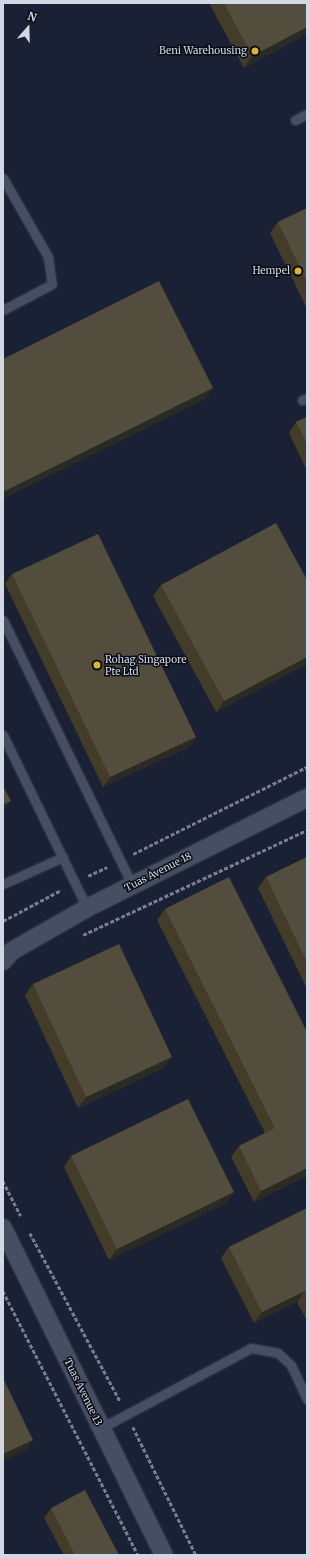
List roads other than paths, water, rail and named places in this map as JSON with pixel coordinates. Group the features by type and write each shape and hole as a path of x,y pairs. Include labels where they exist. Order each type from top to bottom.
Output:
{"street":[{"name":"Tuas Avenue 18","path":"6,955 88,908 132,885 307,798"},
{"name":"Tuas Avenue 13","path":"3,1228 164,1555"}],"lane":[{"path":"295,120 307,114"},
{"path":"3,178 48,257 52,284 3,310"},
{"path":"3,620 132,885"},
{"path":"3,735 88,908"},
{"path":"3,884 63,857"},
{"path":"101,1428 251,1348 278,1353 291,1365 307,1399"}],"place":[{"name":"Beni Warehousing","path":"255,51"},
{"name":"Hempel","path":"298,271"},
{"name":"Rohag Singapore Pte Ltd","path":"97,665"}]}
